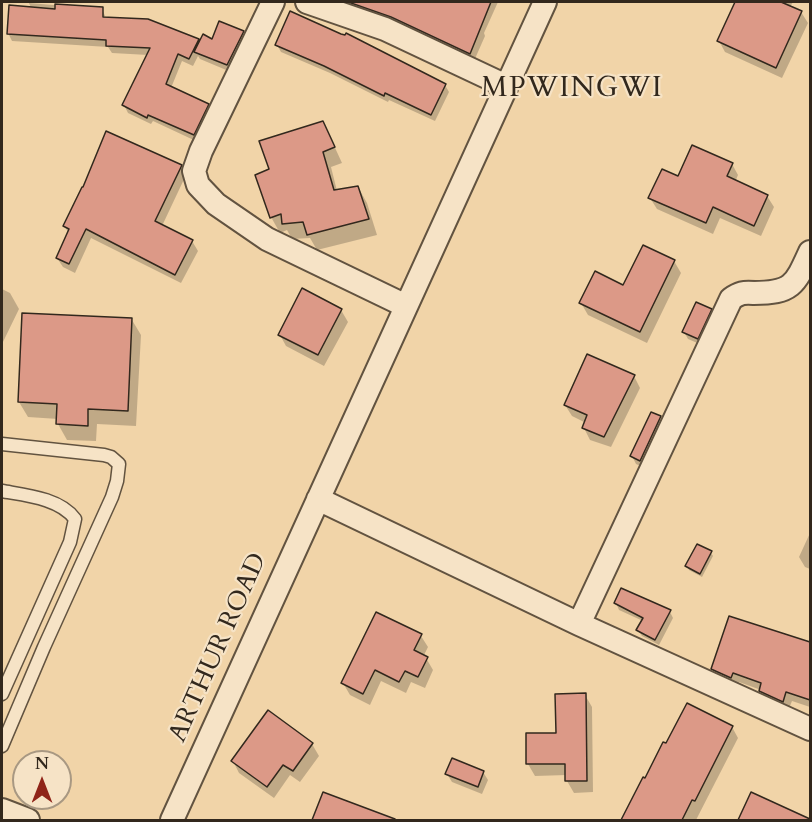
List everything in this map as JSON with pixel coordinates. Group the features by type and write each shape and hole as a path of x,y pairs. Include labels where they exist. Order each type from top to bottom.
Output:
{"street":[{"path":"263,2 272,2 201,151 194,171 198,185 216,204 267,239 406,306"},
{"path":"307,2 385,29 506,86"},
{"name":"ARTHUR ROAD","path":"172,820 545,2"},
{"path":"579,624 731,299 744,292 783,291 800,274 810,252"},
{"path":"318,499 579,624 810,729"},
{"path":"3,814 28,820"}],"lane":[{"path":"2,444 104,455 111,457 119,464 112,496 48,636 2,746"},
{"path":"2,491 51,503 71,513 75,519 70,542 2,694"}],"building":[{"path":"348,2 491,2 470,54 391,17"},
{"path":"735,2 781,2 802,11 776,68 717,41"},
{"path":"55,4 103,7 103,17 148,19 199,39 189,59 178,54 166,84 209,104 194,135 148,115 147,118 122,105 150,48 106,46 106,40 7,34 9,5 55,9"},
{"path":"290,11 341,34 346,33 446,84 431,115 385,93 384,96 275,45"},
{"path":"219,21 244,31 227,65 194,52 203,34 212,39"},
{"path":"323,121 335,147 323,152 334,190 358,186 369,219 307,235 303,222 282,224 281,214 270,218 255,175 269,169 259,141"},
{"path":"106,131 182,165 155,221 193,240 175,275 86,229 69,264 56,258 69,229 63,226 83,187"},
{"path":"692,145 733,163 727,176 768,195 754,226 713,207 706,223 648,198 662,169 678,176"},
{"path":"643,245 675,260 640,332 579,303 595,271 623,285"},
{"path":"302,288 342,309 318,355 278,335"},
{"path":"696,302 712,309 698,339 682,332"},
{"path":"22,313 132,318 128,411 88,409 88,426 56,424 57,404 18,402"},
{"path":"587,354 635,375 604,437 582,428 587,415 564,405"},
{"path":"651,412 661,416 640,461 630,456"},
{"path":"697,544 712,551 700,574 685,566"},
{"path":"621,588 671,610 655,640 636,630 643,618 614,603"},
{"path":"376,612 422,634 414,650 428,657 418,677 405,671 399,682 375,670 363,694 341,683"},
{"path":"729,616 810,642 810,700 786,692 783,702 759,691 761,683 733,673 731,678 711,669"},
{"path":"586,693 587,781 565,781 565,764 526,764 526,733 556,733 555,694"},
{"path":"687,703 733,726 695,801 692,800 682,820 621,820 643,777 645,778 663,742 666,743"},
{"path":"268,710 313,743 293,771 283,765 267,787 231,761"},
{"path":"452,758 484,771 478,787 445,774"},
{"path":"323,792 395,819 312,820"},
{"path":"751,792 810,819 810,820 738,820"}],"district":[{"name":"MPWINGWI","path":"572,90"}]}
